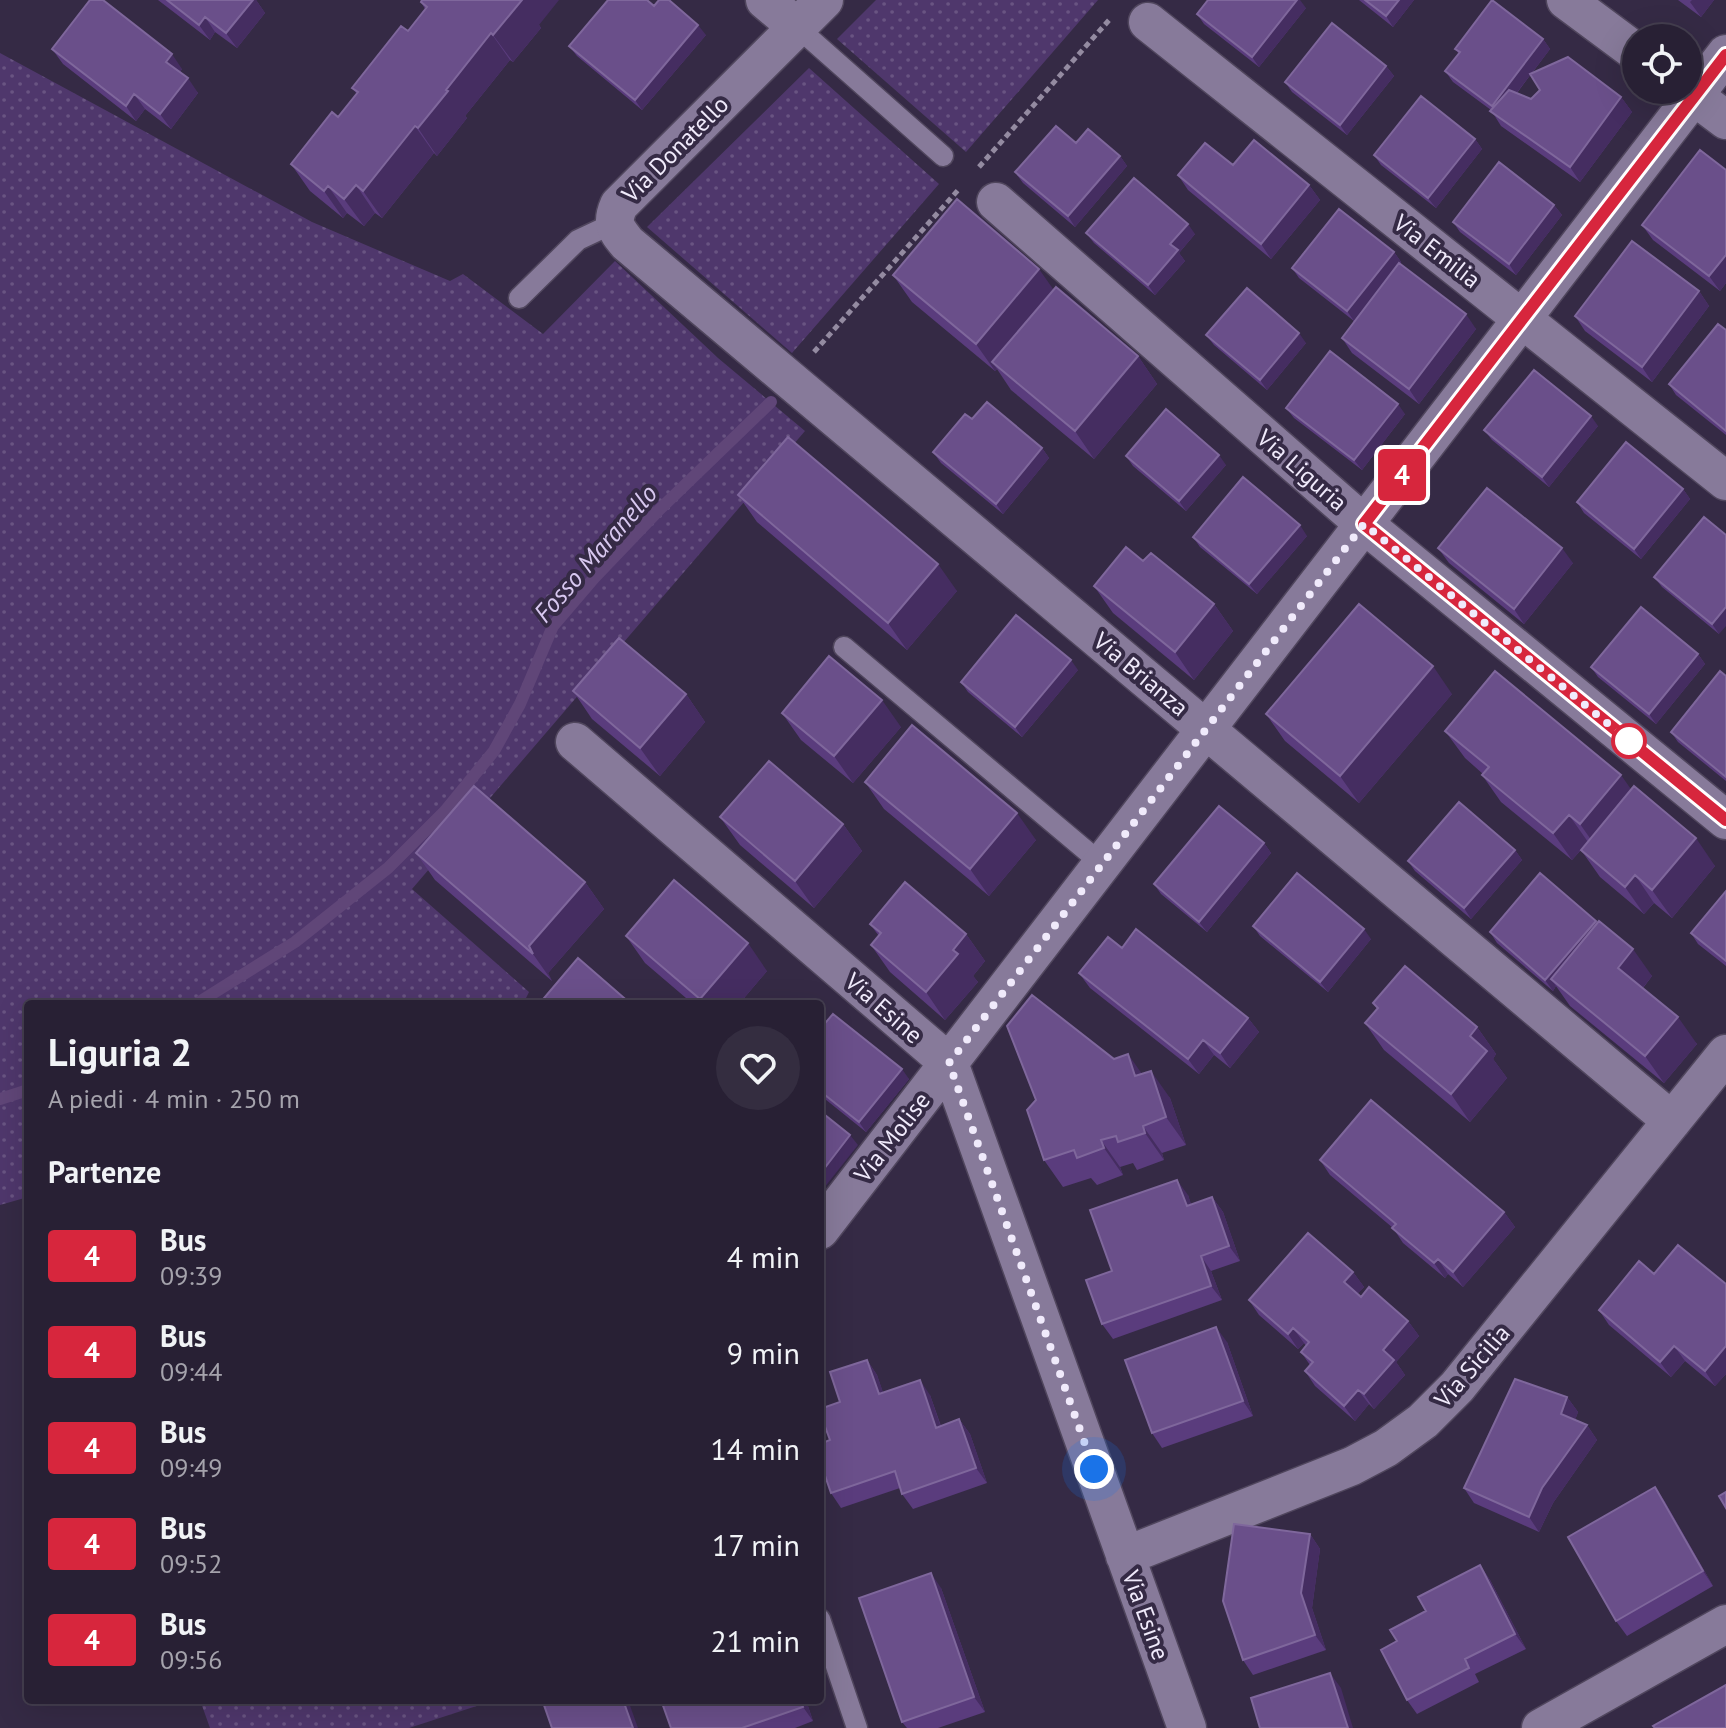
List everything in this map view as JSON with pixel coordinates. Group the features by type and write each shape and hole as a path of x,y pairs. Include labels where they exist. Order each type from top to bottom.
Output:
{"street":[{"path":"765,0 797,27"},
{"name":"Via Donatello","path":"614,223 619,205 824,0"},
{"path":"1566,0 1622,42"},
{"name":"Via Emilia","path":"1148,22 1726,481"},
{"name":"Via Molise","path":"1702,80 1726,54"},
{"path":"1702,102 1726,120"},
{"name":"Via Molise","path":"824,1225 1522,319 1682,104"},
{"name":"Via Liguria","path":"996,202 1364,524 1726,820"},
{"name":"Via Brianza","path":"614,223 627,243 1672,1121"},
{"name":"Via Esine","path":"575,742 949,1063 1187,1728"},
{"name":"Via Sicilia","path":"1125,1556 1352,1466 1386,1448 1423,1421 1457,1387 1726,1054"},
{"path":"1541,1728 1726,1624"}],"lane":[{"path":"797,27 943,156"},
{"name":"Via Donatello","path":"519,298 578,240 614,223"},
{"path":"844,647 1102,864"},
{"path":"824,1631 857,1728"}],"shaded area":[{"path":"876,0 1098,0 966,152 837,39"},
{"path":"0,53 312,222 450,281 463,274 543,334 615,261 718,358 805,431 412,889 529,992 525,1000 24,1000 24,1198 0,1205"},
{"path":"809,68 939,184 792,353 647,227"},
{"path":"201,1704 483,1704 409,1728 210,1728"}],"building":[{"path":"90,0 103,0 172,54 166,62 188,78 160,114 134,94 126,106 52,49"},
{"path":"167,0 253,0 226,33 205,17 199,25"},
{"path":"422,0 522,0 493,35 491,33 448,91 418,128 415,126 363,191 356,185 344,199 328,186 324,191 291,164 332,112 338,117 358,92 352,88 401,26 408,31 427,7"},
{"path":"608,0 647,0 654,6 659,0 669,0 698,25 635,100 569,46"},
{"path":"1208,0 1297,0 1252,57 1197,14"},
{"path":"1365,0 1399,0 1386,16"},
{"path":"1492,0 1543,39 1492,106 1445,71 1460,52 1455,49"},
{"path":"1332,23 1386,66 1340,125 1285,82"},
{"path":"1568,57 1621,97 1570,167 1490,111 1509,90 1531,99 1540,90 1530,74"},
{"path":"1421,96 1475,139 1428,198 1374,155"},
{"path":"1056,126 1076,143 1088,129 1120,156 1068,216 1015,172"},
{"path":"1254,140 1309,185 1261,244 1178,175 1205,143 1233,165"},
{"path":"1700,150 1726,170 1726,255 1709,276 1642,225"},
{"path":"1499,162 1554,205 1509,264 1453,222"},
{"path":"1134,178 1188,224 1170,244 1178,250 1148,285 1086,233"},
{"path":"957,199 1039,269 976,344 893,275"},
{"path":"1339,209 1394,252 1347,311 1292,268"},
{"path":"1632,241 1699,291 1642,367 1575,316"},
{"path":"1399,263 1466,314 1409,389 1342,338"},
{"path":"1056,287 1138,356 1075,431 992,362"},
{"path":"1247,288 1299,333 1260,380 1206,335"},
{"path":"1718,324 1726,330 1726,431 1669,384"},
{"path":"1330,351 1398,404 1354,460 1286,408"},
{"path":"1534,370 1591,416 1542,477 1484,430"},
{"path":"987,402 1042,448 996,504 933,452 965,414 972,419"},
{"path":"1166,409 1219,455 1179,501 1126,456"},
{"path":"788,437 938,564 888,623 738,495"},
{"path":"1626,442 1683,489 1634,549 1577,502"},
{"path":"1243,477 1300,525 1249,584 1193,537"},
{"path":"1487,488 1562,548 1514,609 1438,548"},
{"path":"1704,517 1726,535 1726,607 1712,624 1654,577"},
{"path":"1126,547 1143,561 1151,553 1214,604 1175,652 1094,586"},
{"path":"1359,604 1433,666 1340,776 1266,714"},
{"path":"1641,607 1698,654 1649,714 1591,667"},
{"path":"1016,615 1071,660 1015,727 961,682"},
{"path":"619,638 686,694 640,748 573,691"},
{"path":"829,656 882,700 834,756 782,713"},
{"path":"1495,671 1621,775 1580,824 1569,815 1553,833 1482,775 1489,767 1445,731"},
{"path":"1720,671 1726,676 1726,777 1671,732"},
{"path":"912,725 1017,813 970,869 865,782"},
{"path":"769,761 843,824 795,881 720,817"},
{"path":"474,786 585,882 529,946 533,954 416,853"},
{"path":"1634,786 1696,838 1652,890 1635,875 1625,887 1581,850"},
{"path":"1459,802 1515,850 1464,908 1408,861"},
{"path":"1219,806 1264,843 1199,922 1154,884"},
{"path":"1297,873 1364,929 1320,982 1253,926"},
{"path":"1540,873 1596,921 1545,980 1490,932"},
{"path":"674,880 748,943 700,999 626,936"},
{"path":"905,882 966,934 953,950 958,954 926,992 871,945 881,933 870,924"},
{"path":"1726,891 1726,961 1691,933"},
{"path":"1599,921 1633,949 1618,968 1678,1017 1645,1056 1551,979"},
{"path":"1136,929 1248,1018 1220,1053 1203,1040 1188,1059 1079,973 1108,937 1122,948"},
{"path":"578,958 626,1000 542,1000"},
{"path":"1405,966 1477,1027 1470,1036 1487,1051 1451,1094 1365,1023 1378,1008 1373,1003"},
{"path":"1032,995 1114,1059 1128,1054 1135,1076 1151,1071 1166,1117 1143,1126 1145,1133 1118,1142 1116,1136 1101,1140 1104,1148 1077,1158 1074,1150 1044,1160 1027,1110 1036,1100 1007,1026"},
{"path":"833,1014 902,1069 859,1122 824,1094 824,1024"},
{"path":"1371,1100 1504,1212 1453,1272 1438,1259 1434,1263 1392,1228 1396,1224 1320,1160"},
{"path":"824,1114 850,1135 824,1169"},
{"path":"1177,1180 1187,1206 1212,1197 1229,1246 1201,1256 1211,1286 1102,1324 1086,1280 1112,1271 1090,1210"},
{"path":"1308,1233 1353,1272 1344,1282 1361,1297 1369,1287 1408,1321 1383,1350 1394,1360 1364,1394 1358,1390 1344,1406 1305,1371 1313,1362 1301,1352 1309,1342 1293,1328 1288,1334 1249,1300"},
{"path":"1678,1245 1726,1284 1726,1346 1705,1371 1674,1346 1660,1362 1599,1310 1639,1261 1654,1274"},
{"path":"1216,1327 1243,1401 1152,1433 1125,1360"},
{"path":"867,1360 879,1394 920,1380 936,1428 959,1419 976,1468 902,1494 895,1471 831,1493 824,1473 824,1442 830,1440 824,1424 824,1408 840,1402 830,1372"},
{"path":"1515,1379 1567,1397 1561,1414 1587,1425 1542,1488 1529,1517 1464,1488"},
{"path":"1655,1487 1703,1571 1616,1621 1568,1537"},
{"path":"1726,1492 1726,1508 1719,1496"},
{"path":"1234,1524 1310,1534 1301,1593 1315,1635 1243,1660 1223,1601"},
{"path":"1480,1565 1515,1634 1465,1659 1469,1668 1407,1700 1381,1650 1397,1641 1390,1630 1426,1611 1418,1597"},
{"path":"931,1573 974,1697 902,1722 859,1598"},
{"path":"1330,1673 1348,1728 1260,1728 1251,1698"},
{"path":"1726,1685 1726,1728 1653,1726"},
{"path":"624,1704 633,1728 552,1728 544,1705"},
{"path":"662,1704 802,1704 803,1707 742,1728 671,1728"}],"waterway":[{"name":"Fosso Maranello","path":"202,1000 295,942 388,868 445,811 494,751 520,704 553,626 658,511 771,402"},
{"name":"Fosso Maranello","path":"0,1099 24,1091"}],"bus line":[{"name":"4","path":"1726,55 1364,524 1726,820"}],"route":[{"path":"1094,1469 949,1063 1364,524 1629,741"}]}
